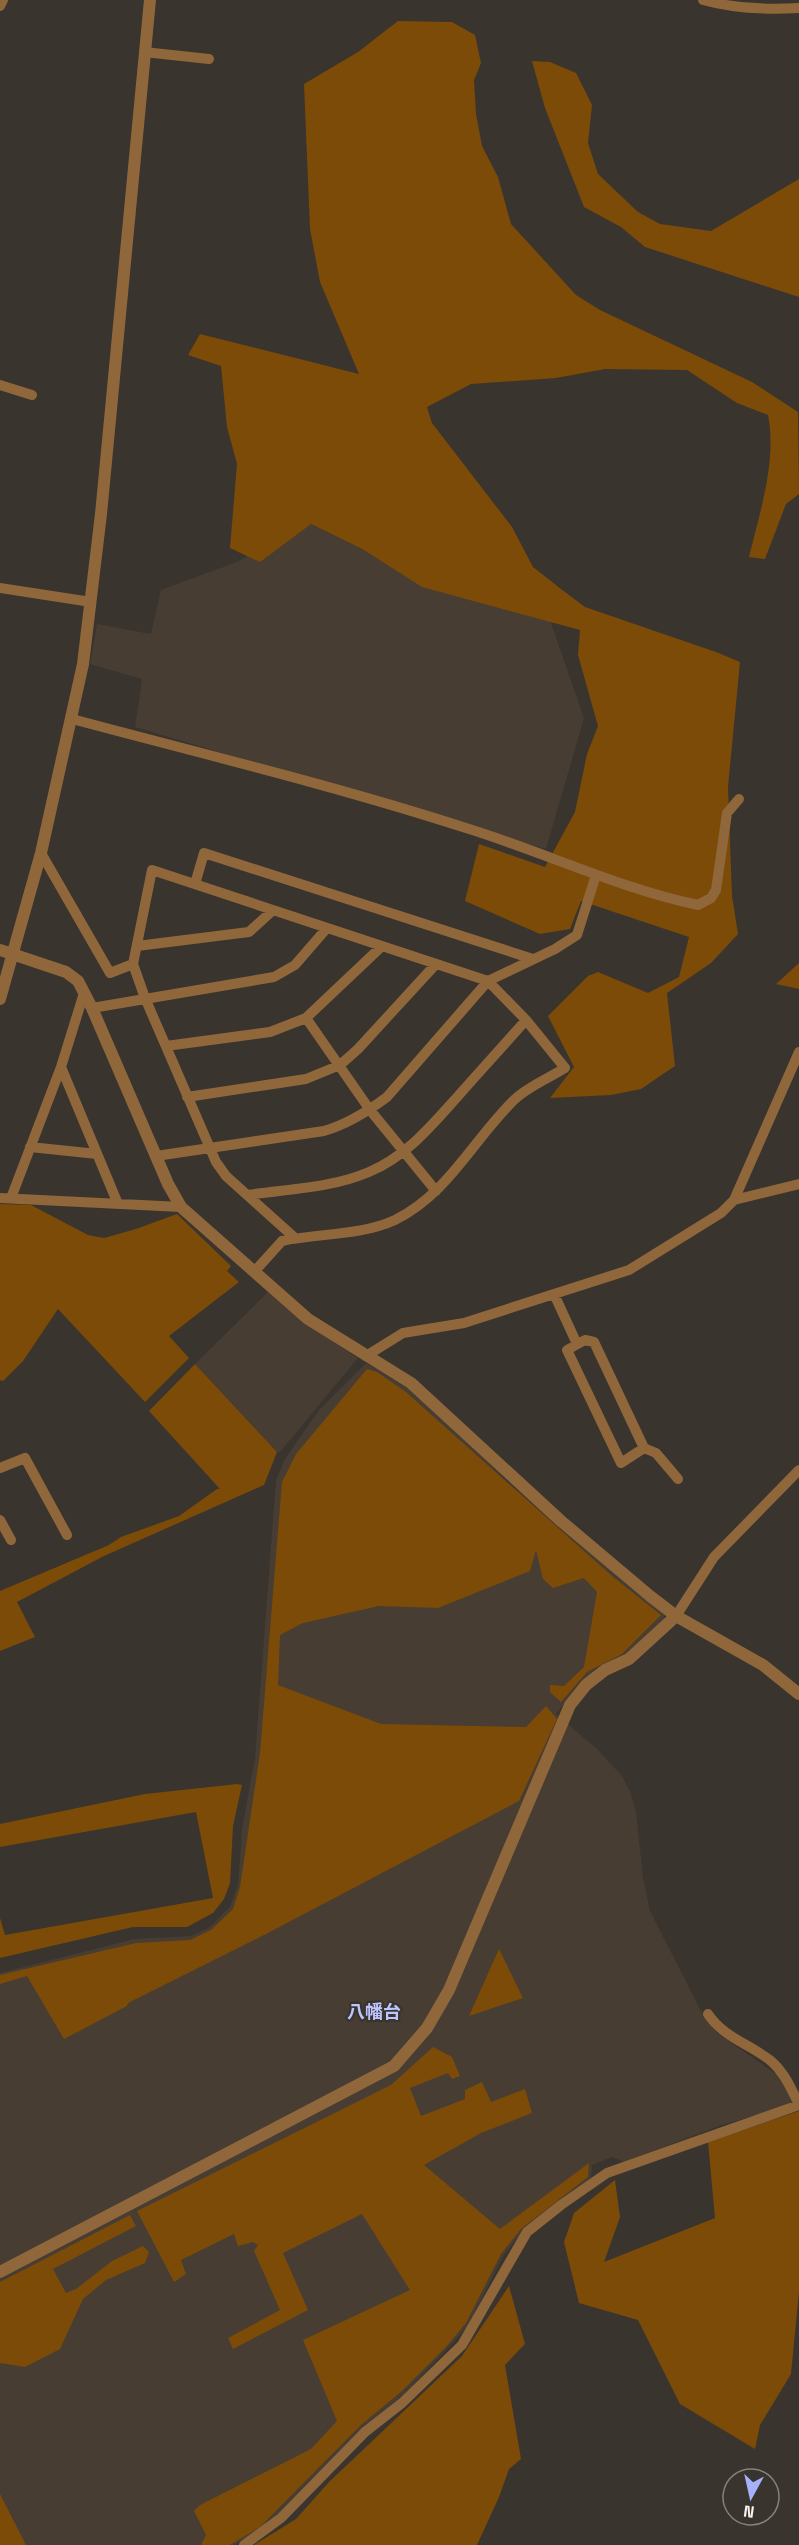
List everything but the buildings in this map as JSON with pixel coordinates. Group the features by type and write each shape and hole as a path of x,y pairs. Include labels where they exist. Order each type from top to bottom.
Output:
{"street":[{"path":"0,6 3,0"},
{"path":"0,999 41,854 83,664 136,160 150,0"},
{"path":"703,0 726,6 799,8"},
{"path":"144,52 209,59"},
{"path":"0,385 32,395"},
{"path":"0,588 91,602"},
{"path":"72,719 252,766 466,828 596,875 674,900 698,905 711,898 716,890 727,813 739,799"},
{"path":"195,884 204,853 533,959"},
{"path":"41,854 110,973 133,964"},
{"path":"254,1272 282,1241 367,1229 392,1221 423,1204 515,1098 565,1068 526,1020 488,981 152,870 133,964 145,998 208,1148 226,1176 295,1238"},
{"path":"156,1156 324,1131 341,1126 370,1110 387,1097 488,981 569,942 577,935 596,875"},
{"path":"137,946 249,932 272,911"},
{"path":"92,1008 274,977 295,965 327,928"},
{"path":"166,1047 270,1032 306,1017 381,947"},
{"path":"0,950 66,972 78,981 92,1008 168,1184 181,1207 308,1318 411,1383 561,1521 676,1616 764,1665 799,1694"},
{"path":"187,1097 306,1079 339,1065 358,1049 436,964"},
{"path":"84,993 61,1067 30,1147 5,1198 181,1207"},
{"path":"306,1017 370,1110 436,1191"},
{"path":"248,1195 322,1185 356,1177 386,1165 424,1134 526,1020"},
{"path":"366,1356 403,1333 464,1323 629,1270 721,1213 734,1200 799,1052"},
{"path":"61,1067 118,1204"},
{"path":"30,1147 97,1154"},
{"path":"734,1200 799,1184"},
{"path":"555,1294 577,1344"},
{"path":"644,1448 621,1463 567,1350 585,1340 594,1342 644,1448 656,1453 678,1479"},
{"path":"0,1468 25,1458 67,1535"},
{"path":"0,2272 394,2066 427,2028 448,1990 570,1705 586,1684 604,1670 629,1659 676,1616 714,1557 799,1470"},
{"path":"0,1520 11,1540"},
{"path":"244,2545 281,2518 365,2432 402,2403 462,2345 527,2232 561,2205 607,2173 799,2105 785,2076 771,2061 727,2035 714,2024 708,2014"}],"shaded area":[{"path":"398,21 452,22 475,35 481,63 474,80 476,114 482,146 498,177 511,224 576,295 600,310 752,382 798,412 799,494 786,504 765,559 749,557 769,468 768,415 737,403 687,370 605,369 556,378 471,384 427,407 432,423 512,527 533,567 585,607 740,662 728,787 732,896 738,934 711,963 667,993 675,1066 641,1089 611,1095 550,1098 574,1067 548,1016 588,976 598,972 648,993 679,977 689,937 581,901 570,929 540,934 465,901 479,844 545,867 575,812 587,754 598,726 578,655 580,630 422,587 364,550 311,524 260,562 230,548 237,464 227,427 221,366 188,355 200,334 359,374 320,282 310,229 304,84 358,52"},
{"path":"532,61 550,62 576,73 592,105 588,143 598,174 638,212 660,224 711,231 799,179 799,297 645,247 621,227 584,207 545,108"},
{"path":"306,522 386,561 542,597 584,718 546,849 135,727 142,679 90,664 97,624 151,634 161,590 237,562"},
{"path":"799,963 799,989 776,984"},
{"path":"0,1204 31,1205 88,1235 104,1238 177,1214 231,1266 227,1271 239,1282 169,1336 189,1358 145,1402 58,1309 23,1361 3,1381 0,1380"},
{"path":"268,1292 317,1331 358,1358 280,1452 277,1452 195,1364"},
{"path":"366,1363 411,1390 433,1408 508,1482 638,1594 665,1613 664,1619 625,1655 598,1667 576,1688 556,1714 596,1748 622,1776 630,1791 636,1812 643,1877 650,1911 703,2015 717,2033 779,2076 793,2099 792,2104 719,2126 624,2162 612,2157 592,2165 591,2180 522,2232 503,2256 468,2326 447,2349 403,2395 364,2427 262,2529 235,2545 0,2545 0,1973 134,1939 191,1936 210,1927 230,1907 238,1885 242,1829 255,1758 276,1480 285,1459 319,1410"},
{"path":"195,1364 277,1452 264,1485 104,1556 17,1602 35,1637 0,1651 0,1591 109,1545 121,1537 179,1516 220,1489 149,1411"},
{"path":"367,1369 377,1372 406,1392 612,1576 661,1615 622,1654 587,1672 561,1702 550,1692 550,1685 564,1686 584,1667 597,1592 584,1578 553,1588 543,1579 536,1550 530,1571 438,1608 379,1606 303,1623 280,1635 278,1685 381,1724 526,1727 546,1706 557,1719 519,1801 266,1934 128,2003 127,2006 64,2039 27,1976 0,1984 0,1975 136,1943 190,1940 211,1930 233,1909 240,1887 260,1753 282,1482 296,1454"},
{"path":"242,1785 233,1826 230,1883 224,1899 213,1913 187,1927 133,1927 0,1958 0,1918 5,1935 213,1898 196,1812 0,1847 0,1824 145,1794"},
{"path":"499,1949 523,1998 469,2016"},
{"path":"433,2047 452,2057 460,2076 452,2079 448,2073 410,2088 421,2116 465,2099 465,2090 482,2082 491,2102 525,2089 532,2113 481,2133 424,2165 500,2229 589,2163 588,2177 521,2229 501,2254 466,2323 446,2347 402,2391 361,2425 260,2527 230,2545 201,2545 206,2535 194,2511 200,2505 311,2449 337,2421 303,2340 410,2290 362,2214 283,2253 308,2310 233,2349 228,2338 280,2310 254,2251 258,2245 253,2242 238,2246 234,2234 181,2260 186,2274 174,2282 137,2211 391,2085"},
{"path":"799,2111 799,2291 791,2374 760,2425 755,2449 680,2404 638,2320 579,2303 564,2242 574,2213 615,2180 620,2217 604,2262 715,2218 708,2142"},
{"path":"130,2215 136,2226 53,2269 66,2293 76,2289 112,2261 143,2246 149,2252 145,2263 106,2280 83,2299 60,2349 25,2367 0,2363 0,2282"},
{"path":"509,2286 525,2344 505,2365 521,2459 509,2469 477,2545 254,2545 296,2519 329,2482 462,2356"},
{"path":"0,2494 26,2545 0,2545"}],"district":[{"name":"八幡台","path":"374,2012"}]}
